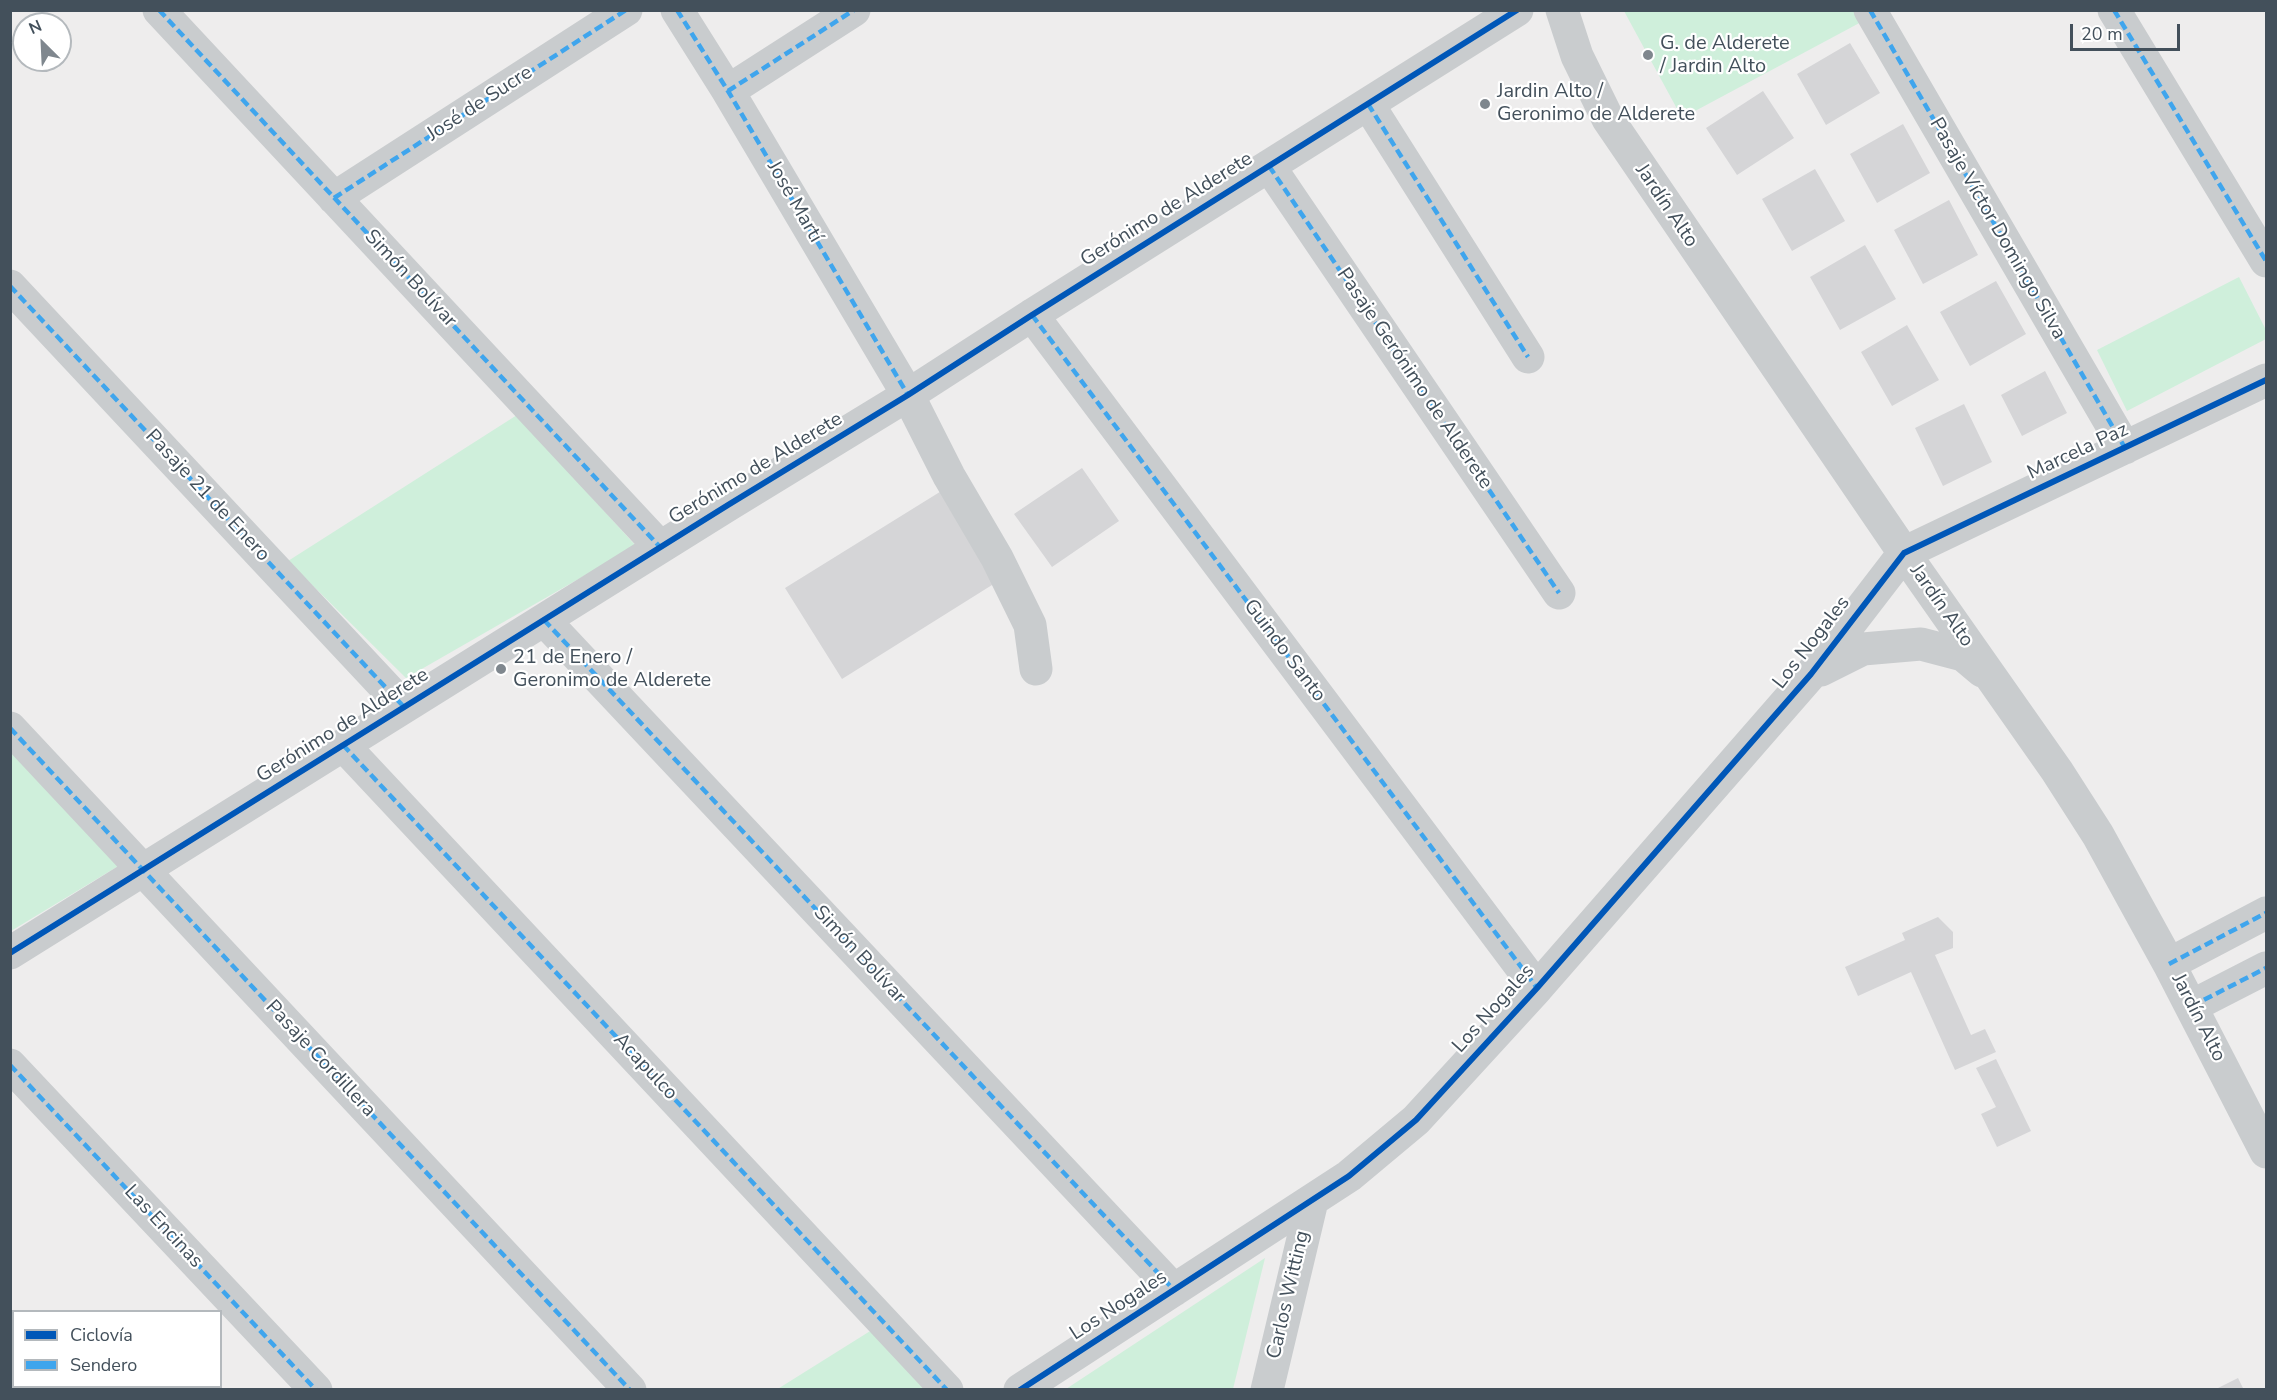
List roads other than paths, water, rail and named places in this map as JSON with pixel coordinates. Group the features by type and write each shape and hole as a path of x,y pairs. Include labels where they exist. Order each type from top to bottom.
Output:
{"street":[{"name":"Simón Bolívar","path":"159,10 660,547"},
{"name":"José de Sucre","path":"334,198 626,10"},
{"name":"José Martí","path":"677,10 728,91 908,395 949,476 997,558 1030,625 1036,669"},
{"path":"728,91 854,10"},
{"name":"Gerónimo de Alderete","path":"10,953 404,706 908,395 1517,10"},
{"name":"Jardín Alto","path":"1562,10 1577,56 1608,119 2098,835 2192,1006 2266,1152"},
{"name":"Pasaje Víctor Domingo Silva","path":"1870,10 2125,448"},
{"path":"2114,10 2266,261"},
{"path":"1368,104 1528,357"},
{"name":"Pasaje Gerónimo de Alderete","path":"1269,166 1559,593"},
{"name":"Pasaje 21 de Enero","path":"10,286 404,706"},
{"name":"Guindo Santo","path":"1032,315 1537,988"},
{"name":"Marcela Paz","path":"1904,553 2266,380"},
{"name":"Los Nogales","path":"1020,1389 1312,1201 1386,1148 1416,1120 1537,988 1811,674 1904,553"},
{"name":"Simón Bolívar","path":"544,620 1174,1290"},
{"path":"1811,674 1863,649 1921,644 1963,655 1992,680"},
{"name":"Pasaje Cordillera","path":"10,728 630,1389"},
{"name":"Acapulco","path":"343,745 947,1389"},
{"path":"2169,964 2266,913"},
{"path":"2192,1006 2266,968"},
{"name":"Las Encinas","path":"10,1065 315,1389"},
{"name":"Carlos Witting","path":"1267,1389 1312,1201"}],"place":[{"name":"G. de Alderete / Jardin Alto","path":"1648,55"},
{"name":"Jardin Alto / Geronimo de Alderete","path":"1485,104"},
{"name":"21 de Enero / Geronimo de Alderete","path":"501,669"}]}
